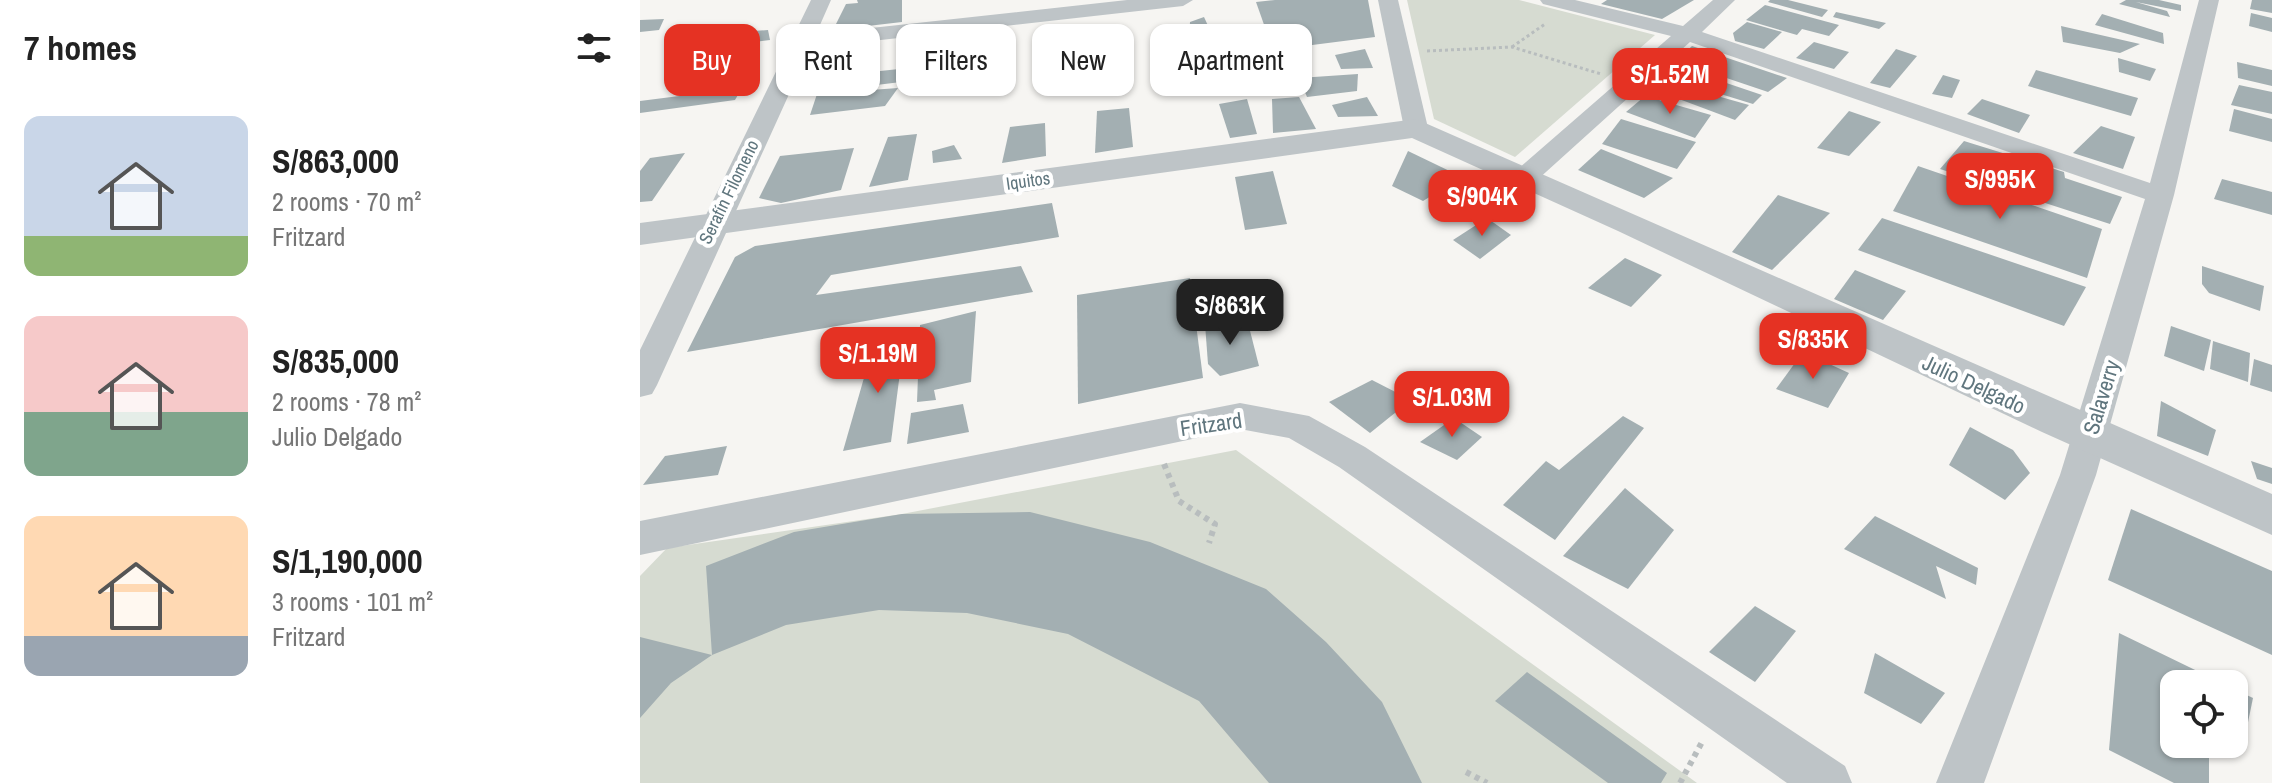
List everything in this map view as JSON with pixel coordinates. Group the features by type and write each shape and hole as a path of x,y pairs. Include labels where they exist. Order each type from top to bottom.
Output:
{"street":[{"name":"Serafín Filomeno","path":"810,24 821,0"},
{"path":"880,33 1183,0"},
{"path":"1388,0 1402,52 1416,128"},
{"path":"1550,0 1685,33 2160,195"},
{"path":"1527,175 1725,0"},
{"name":"Salaverry","path":"1960,783 2089,438 2160,195 2209,0"},
{"name":"Serafín Filomeno","path":"640,385 776,94"},
{"name":"Iquitos","path":"640,234 1416,128"},
{"name":"Julio Delgado","path":"1416,128 1527,175 2089,438 2272,515"},
{"name":"Fritzard","path":"640,538 1240,416 1297,426 1352,457 1828,783"}],"path":[{"path":"1402,52 1512,47 1632,83"},
{"path":"1138,436 1161,458 1179,501 1215,524 1209,543"},
{"path":"1466,772 1487,783"}],"shaded area":[{"path":"1407,0 1519,0 1655,35 1515,157 1434,119"},
{"path":"1236,450 1697,783 640,783 640,576 667,548 902,514"}],"building":[{"path":"857,0 902,0 902,22 836,24 846,4 858,3"},
{"path":"1368,0 1375,37 1312,45 1312,24 1264,24 1256,2"},
{"path":"1607,0 1694,0 1662,19 1601,4"},
{"path":"1788,0 1828,10 1822,17 1768,2"},
{"path":"2126,0 2159,0 2181,5 2181,11 2136,2 2167,11 2170,17 2119,4"},
{"path":"2252,0 2272,0 2272,13 2250,9"},
{"path":"1765,5 1839,25 1829,36 1802,29 1797,35 1746,20"},
{"path":"1836,12 1886,23 1879,29 1833,17"},
{"path":"2251,13 2272,18 2272,32 2249,26"},
{"path":"2102,14 2163,33 2164,44 2095,25"},
{"path":"1204,17 1207,24 1190,24"},
{"path":"664,19 659,30 640,32 640,20"},
{"path":"1747,22 1782,32 1764,49 1735,41 1733,33"},
{"path":"2061,26 2140,44 2120,53 2063,42"},
{"path":"768,30 770,40 760,41 760,31"},
{"path":"1814,42 1849,52 1834,69 1796,58"},
{"path":"1692,46 1787,78 1768,92 1676,61"},
{"path":"1365,49 1373,68 1341,69 1335,55"},
{"path":"1896,49 1917,56 1890,88 1870,83"},
{"path":"2118,58 2156,69 2150,81 2119,72"},
{"path":"2237,62 2272,70 2272,86 2238,78"},
{"path":"1679,67 1762,95 1753,104 1659,75"},
{"path":"896,69 896,83 880,85 880,71"},
{"path":"2036,70 2138,98 2131,116 2028,86"},
{"path":"1358,74 1357,91 1307,97 1312,96 1312,77"},
{"path":"1943,75 1960,80 1952,98 1932,94"},
{"path":"1661,80 1749,105 1735,120 1655,90"},
{"path":"2239,85 2272,92 2272,114 2231,105"},
{"path":"896,88 885,106 810,115 816,96 880,96 880,89"},
{"path":"679,96 737,96 735,100 640,113 640,101"},
{"path":"1645,96 1711,115 1695,138 1626,112"},
{"path":"1299,97 1316,129 1273,133 1272,99"},
{"path":"1367,97 1378,116 1338,117 1332,105"},
{"path":"1247,99 1257,134 1230,138 1219,104"},
{"path":"1982,99 2030,115 2019,133 1967,114"},
{"path":"1129,108 1133,147 1095,153 1097,111"},
{"path":"2234,109 2272,119 2272,142 2229,131"},
{"path":"1849,111 1881,122 1849,156 1817,148"},
{"path":"1621,119 1696,142 1677,169 1602,144"},
{"path":"1045,123 1046,156 1002,163 1010,127"},
{"path":"2101,126 2135,137 2123,169 2073,153"},
{"path":"917,134 908,180 869,187 888,137"},
{"path":"1964,141 2064,172 2065,178 2122,197 2110,224 1940,169"},
{"path":"954,145 962,159 933,163 932,151"},
{"path":"854,148 841,190 781,203 759,198 780,156"},
{"path":"1601,149 1673,178 1644,198 1578,170"},
{"path":"1408,151 1462,177 1423,201 1392,186"},
{"path":"685,153 652,201 640,202 640,171 650,158"},
{"path":"1918,166 2102,229 2087,278 1893,211"},
{"path":"1273,171 1287,224 1245,230 1235,177"},
{"path":"2222,179 2272,192 2272,215 2214,199"},
{"path":"1488,191 1505,196 1475,219 1457,209"},
{"path":"1778,195 1830,213 1772,270 1732,252"},
{"path":"1052,203 1059,237 831,275 816,295 1021,266 1033,292 687,352 735,257 755,246"},
{"path":"1487,218 1511,235 1480,259 1453,240"},
{"path":"1882,218 2086,287 2064,326 1858,250"},
{"path":"1625,258 1662,275 1631,307 1588,288"},
{"path":"2202,266 2264,286 2260,311 2209,293 2202,284"},
{"path":"1855,270 1906,291 1883,320 1834,299"},
{"path":"1190,278 1203,378 1078,404 1077,295"},
{"path":"976,311 971,382 934,390 936,400 917,402 920,325"},
{"path":"1247,319 1259,366 1220,376 1208,364 1205,324"},
{"path":"2171,326 2211,340 2204,371 2164,356"},
{"path":"905,334 891,442 843,451 876,336"},
{"path":"2213,341 2250,353 2248,382 2210,369"},
{"path":"1803,352 1849,373 1828,408 1776,389"},
{"path":"2254,359 2272,365 2272,392 2250,385"},
{"path":"1372,380 1411,400 1370,433 1329,402"},
{"path":"2161,401 2216,430 2208,456 2157,436"},
{"path":"963,404 969,432 907,444 911,413"},
{"path":"1623,416 1644,428 1555,540 1503,505 1546,461 1559,470"},
{"path":"1454,418 1482,437 1457,460 1420,442"},
{"path":"1970,427 2013,450 2030,473 2005,500 1949,465"},
{"path":"727,446 718,475 643,485 665,456"},
{"path":"2251,461 2272,468 2272,484 2257,479"},
{"path":"1625,488 1674,530 1628,589 1563,556"},
{"path":"2131,509 2272,571 2272,655 2108,580"},
{"path":"1030,512 1150,542 1266,589 1326,642 1382,702 1422,783 1269,783 1199,701 1068,634 967,613 879,610 786,625 712,655 706,566 794,532 902,514"},
{"path":"1875,516 1978,568 1976,585 1936,566 1946,599 1844,549"},
{"path":"1755,606 1796,631 1755,682 1709,652"},
{"path":"2119,633 2195,670 2160,670 2160,758 2209,758 2209,783 2174,783 2109,750"},
{"path":"640,637 712,655 671,683 640,718"},
{"path":"1875,653 1945,693 1921,724 1864,693"},
{"path":"1527,672 1667,773 1661,783 1608,783 1495,701"},
{"path":"2248,696 2253,698 2248,722"}]}
